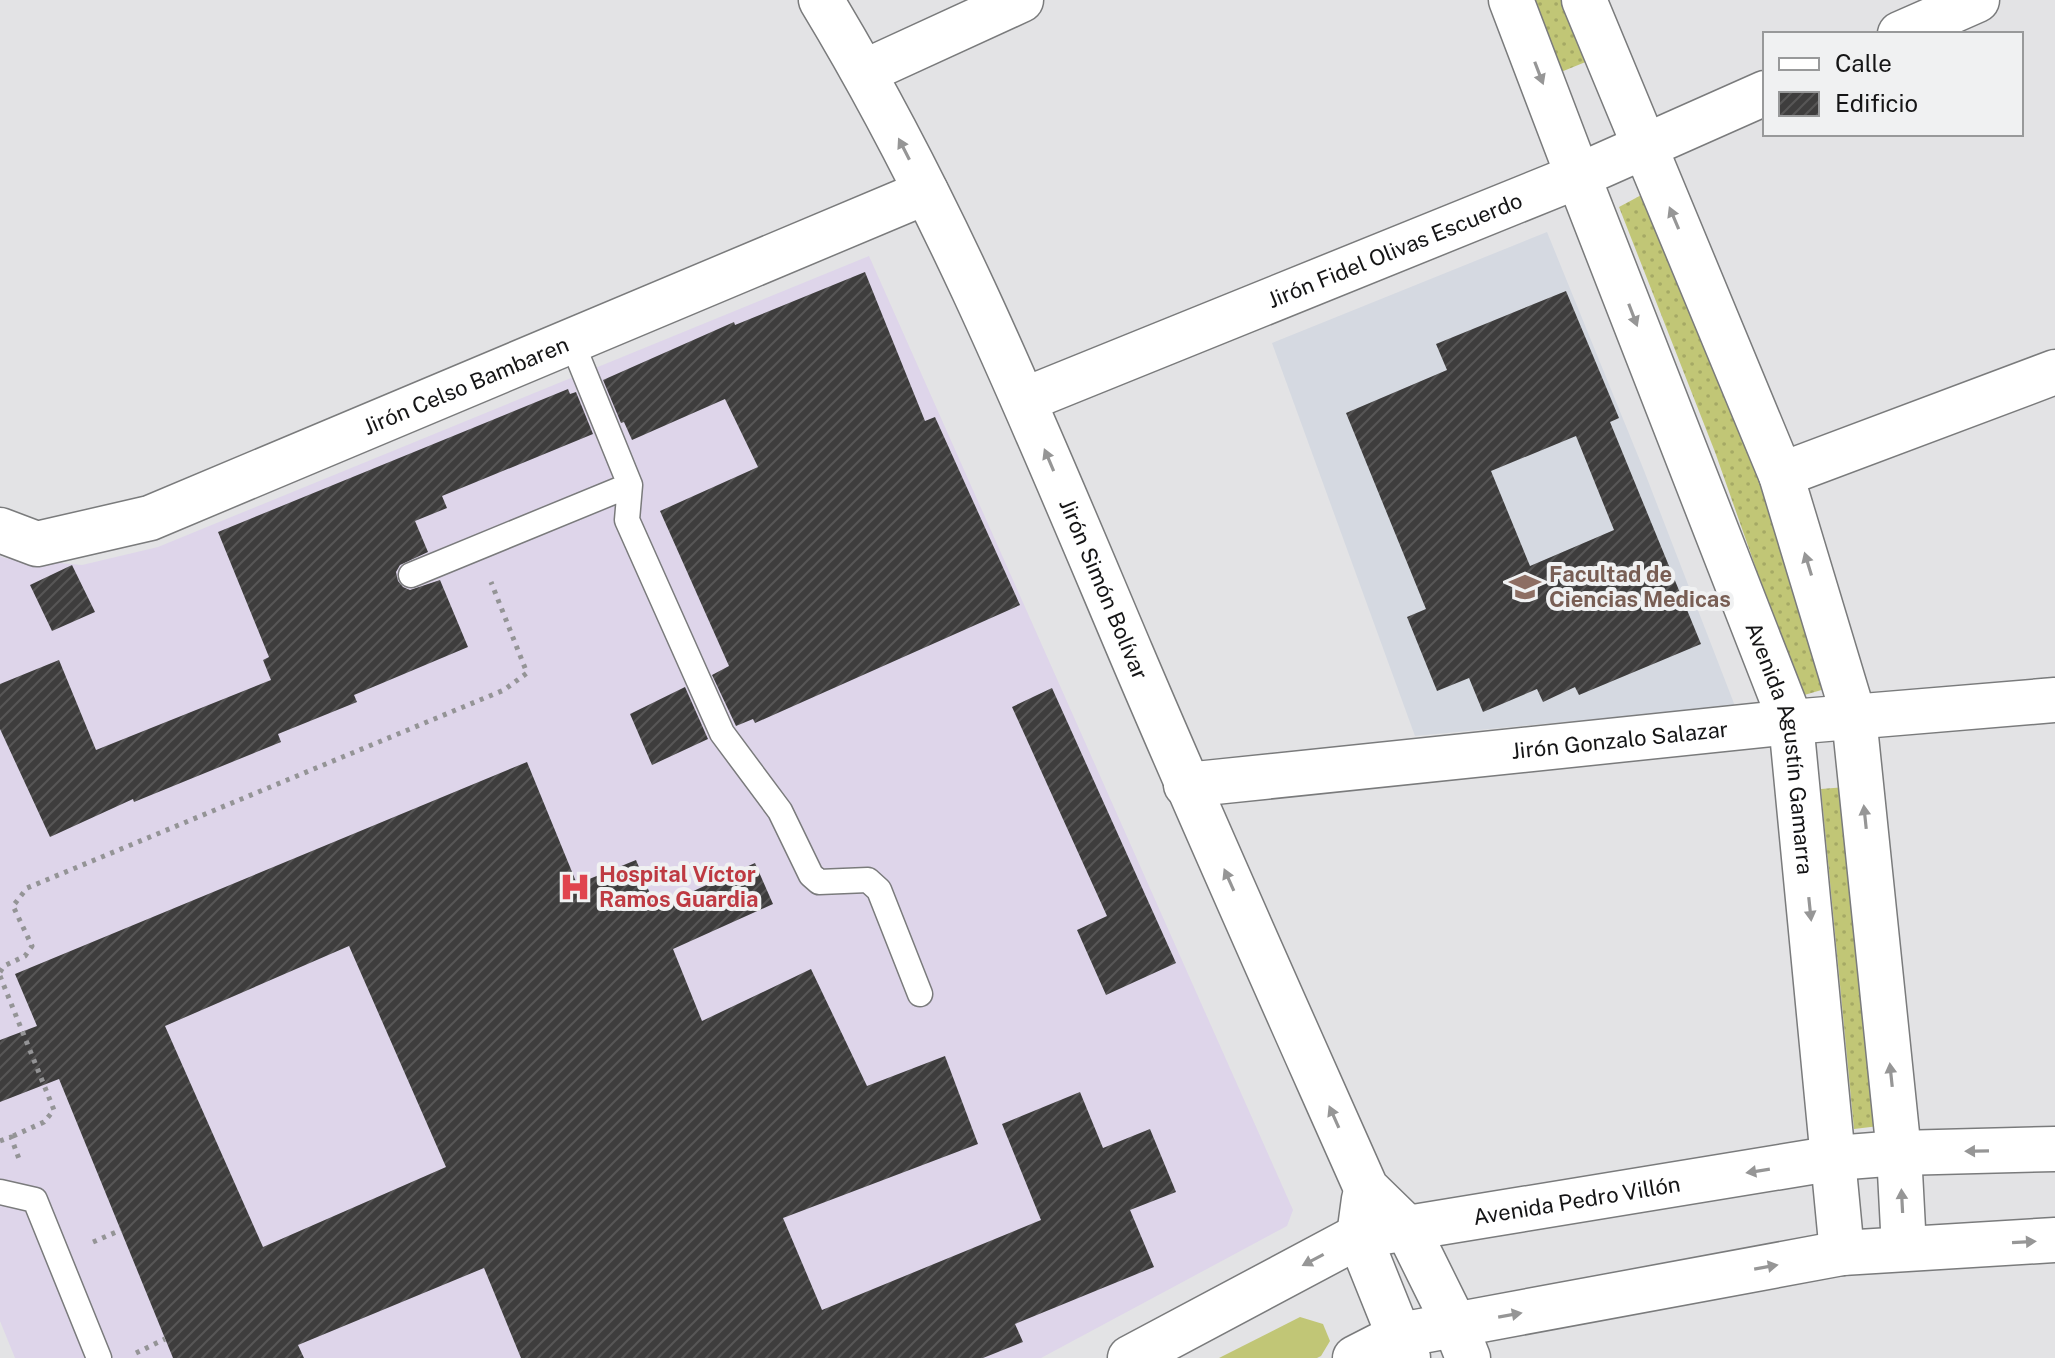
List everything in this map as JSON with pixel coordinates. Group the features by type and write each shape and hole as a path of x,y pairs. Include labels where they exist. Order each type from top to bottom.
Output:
{"street":[{"name":"Jirón Simón Bolívar","path":"821,0 864,72 926,192 1024,400 1186,785 1366,1188 1407,1228 1462,1342"},
{"path":"864,72 1021,0"},
{"name":"Avenida Agustín Gamarra","path":"1511,0 1791,722 1842,1253"},
{"path":"1584,0 1781,475 1854,717 1899,1153 1904,1248"},
{"path":"1905,32 1977,0"},
{"name":"Jirón Fidel Olivas Escuerdo","path":"1024,400 1578,176 1763,94"},
{"name":"Jirón Celso Bambaren","path":"0,530 37,544 150,518 926,192"},
{"path":"1781,475 2055,372"},
{"name":"Jirón Gonzalo Salazar","path":"1186,785 1791,722 2055,700"},
{"name":"Avenida Pedro Villón","path":"1130,1358 1359,1236 1835,1158 2055,1149"},
{"path":"1366,1188 1359,1236 1404,1347"},
{"path":"1355,1358 1404,1347 1462,1342 1842,1253 2055,1240"}],"lane":[{"path":"571,340 630,485 627,520 722,733 780,811 811,875 819,882 868,880 879,890 920,994"},
{"path":"411,575 630,485"},
{"path":"0,1192 35,1200 99,1358"}],"path":[{"path":"11,1137 44,1122 54,1110 0,974 4,966 25,956 32,946 13,906 27,888 504,690 527,673 477,548"},
{"path":"124,1358 165,1339"}],"shaded area":[{"name":"Facultad de Ciencias Medicas","path":"1547,232 1735,706 1415,736 1272,343"},
{"name":"Hospital Víctor Ramos Guardia","path":"869,256 1293,1210 1287,1226 1041,1358 15,1358 0,1321 0,556 82,565 158,547"}],"green space":[{"path":"1527,0 1564,0 1588,61 1556,74"},
{"path":"1647,192 1719,373 1835,686 1801,696 1715,452 1619,207"},
{"path":"1846,787 1879,1126 1854,1129 1821,789"},
{"path":"1300,1317 1323,1324 1330,1341 1321,1356 1219,1358"}],"building":[{"path":"865,272 925,421 935,417 1020,605 755,723 753,719 736,726 712,675 729,666 660,511 758,467 725,399 632,440 624,422 621,423 603,380 734,322 735,325"},
{"path":"1566,291 1619,418 1610,422 1701,644 1579,695 1575,687 1543,702 1537,689 1483,712 1469,678 1437,691 1407,617 1426,609 1346,413 1447,370 1436,344","holes":["1576,436 1614,530 1530,566 1491,471"]},
{"path":"568,389 570,394 576,392 593,434 442,496 447,508 415,521 428,552 400,565 396,572 398,581 410,590 440,580 468,647 354,695 357,702 278,734 281,742 134,802 133,799 50,837 0,729 0,684 59,660 96,750 271,680 263,660 269,657 218,532"},
{"path":"72,565 95,612 52,631 30,585"},
{"path":"685,687 708,739 652,765 630,714"},
{"path":"1052,688 1176,963 1106,995 1077,930 1107,916 1012,707"},
{"path":"527,762 577,884 636,860 656,908 755,863 773,904 673,949 702,1021 811,969 867,1086 945,1056 978,1144 783,1218 822,1310 1041,1220 1002,1124 1080,1092 1103,1148 1150,1129 1176,1192 1130,1210 1154,1267 1015,1324 1023,1342 983,1358 521,1358 484,1268 298,1345 304,1358 173,1358 59,1079 0,1102 0,1040 37,1026 15,974","holes":["349,946 446,1167 263,1247 165,1026"]}],"place":[{"name":"Facultad de Ciencias Medicas","path":"1525,587"},
{"name":"Hospital Víctor Ramos Guardia","path":"575,887"}]}
